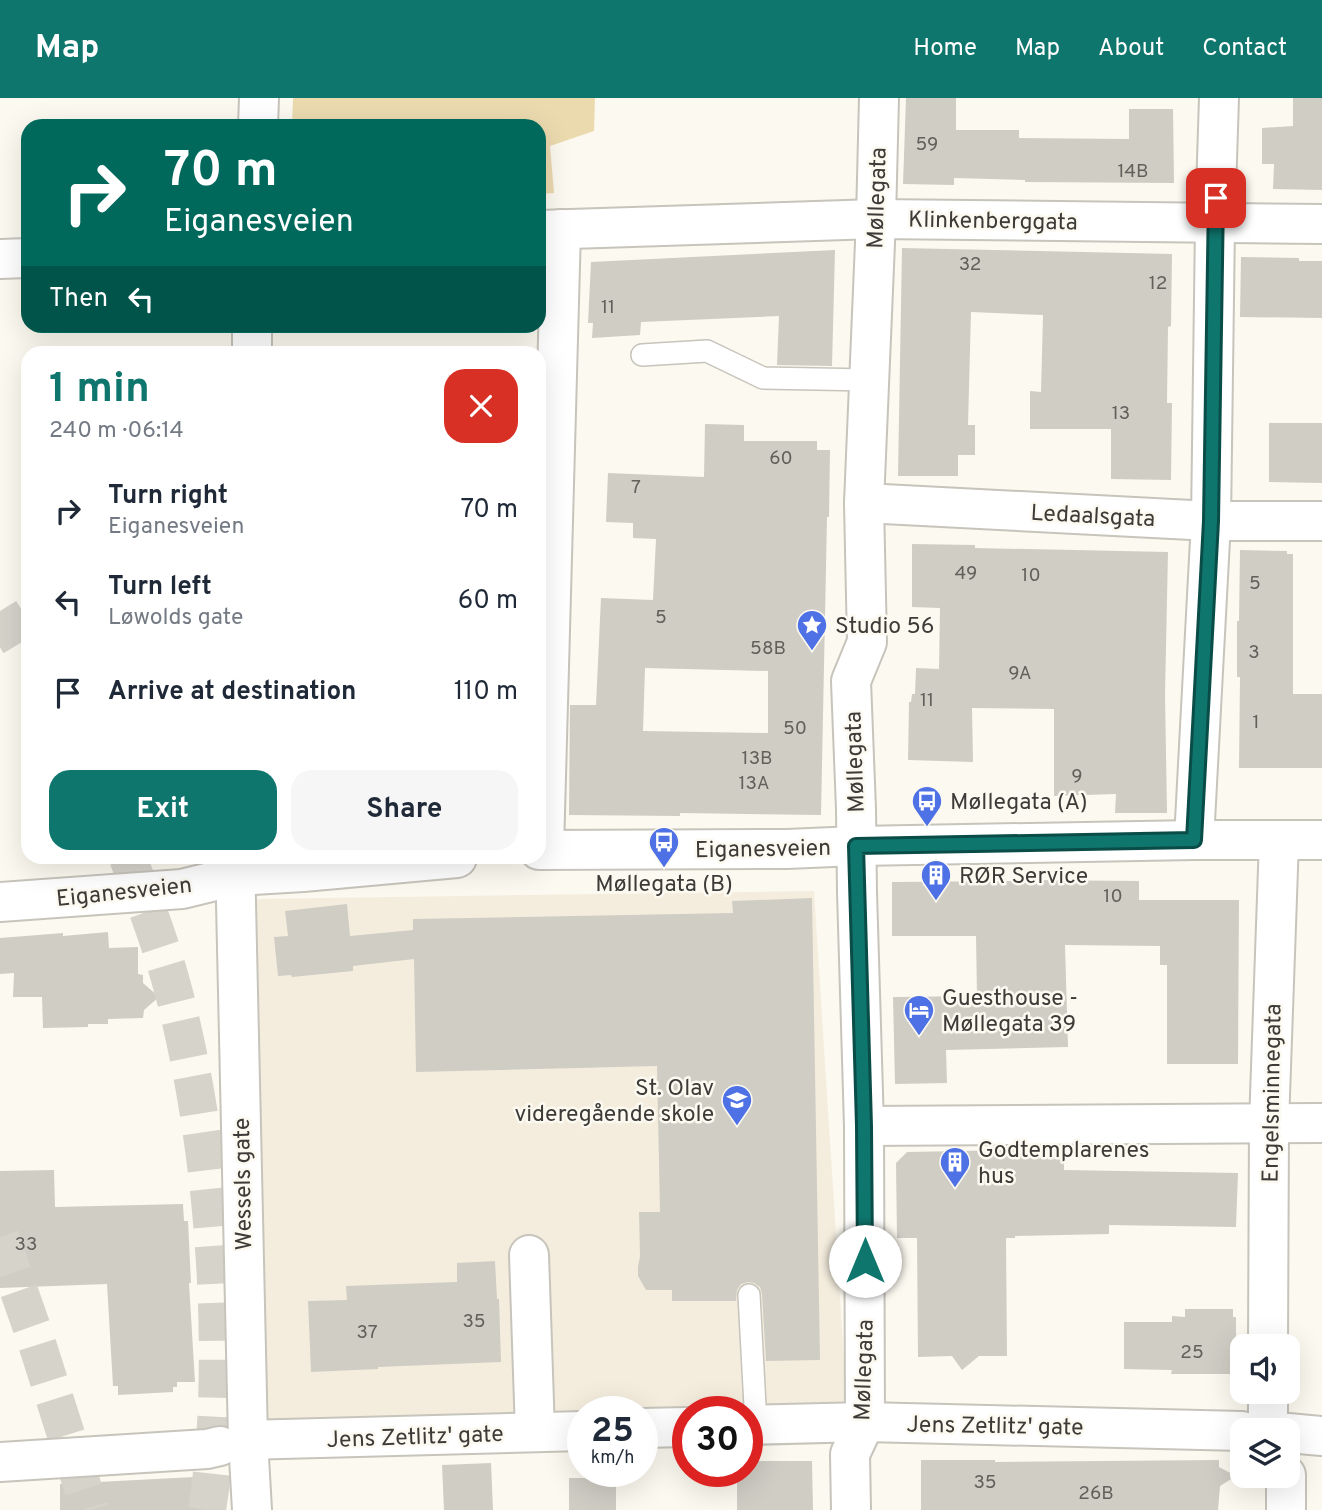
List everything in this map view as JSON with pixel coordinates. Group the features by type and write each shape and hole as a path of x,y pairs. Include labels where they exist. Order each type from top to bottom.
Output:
{"street":[{"path":"258,119 259,98"},
{"name":"Møllegata","path":"851,1510 850,1454 865,1422 864,1126 851,681 867,642 864,503 879,98"},
{"path":"1194,840 1211,521 1219,98"},
{"name":"Klinkenberggata","path":"550,230 876,219 1322,224"},
{"path":"546,540 550,230"},
{"path":"0,260 21,258"},
{"name":"Ledaalsgata","path":"864,503 1211,521 1322,520"},
{"name":"Eiganesveien","path":"546,849 788,849 1194,840 1322,840"},
{"name":"Engelsminnegata","path":"1268,1334 1269,1124 1279,840"},
{"name":"Eiganesveien","path":"0,902 182,889 235,867 303,873 395,864"},
{"name":"Wessels gate","path":"235,867 234,1443 252,1510"},
{"path":"864,1126 1322,1123"},
{"path":"529,1255 535,1432"},
{"name":"Jens Zetlitz' gate","path":"763,1425 865,1422 1230,1431"},
{"name":"Jens Zetlitz' gate","path":"0,1462 207,1449 234,1443 567,1431"},
{"path":"1300,1434 1322,1436"},
{"path":"1286,1488 1286,1510"}],"lane":[{"path":"642,355 707,351 763,378 869,380"},
{"path":"749,1295 751,1396"}],"shaded area":[{"path":"293,98 595,98 594,131 550,146 554,193 546,194 546,119 292,119"},
{"path":"814,891 847,1407 763,1409 763,1396 672,1396 672,1410 658,1411 658,1396 567,1396 567,1413 265,1422 252,899"}],"building":[{"path":"906,98 956,98 956,130 1019,130 1019,138 1129,139 1129,109 1173,109 1174,183 1025,182 954,178 954,185 903,184"},
{"path":"1293,98 1322,98 1322,190 1273,189 1274,164 1262,164 1262,128 1293,126"},
{"path":"902,248 1172,254 1167,403 1172,403 1171,480 1111,479 1111,429 1030,429 1030,391 1041,392 1043,315 971,312 968,425 975,425 975,455 958,455 958,476 898,476"},
{"path":"835,250 832,366 777,365 779,316 641,322 640,335 592,338 593,323 588,323 591,262"},
{"path":"1241,257 1322,261 1322,318 1240,317"},
{"path":"1269,423 1322,423 1322,483 1269,482"},
{"path":"705,424 744,425 744,441 817,441 817,450 830,450 821,815 569,815 570,705 596,705 601,598 653,600 656,539 633,538 633,523 606,522 608,473 704,477","holes":["645,668 768,671 768,733 643,731"]},
{"path":"912,544 1168,552 1165,694 1167,813 1115,813 1116,794 1054,796 1054,709 972,708 973,762 908,760 909,702 912,694 915,694 916,668 939,669 940,608 912,607"},
{"path":"1240,550 1287,551 1287,554 1293,554 1293,694 1322,694 1322,768 1239,768 1240,677 1237,677 1237,621"},
{"path":"1139,881 1139,900 1239,900 1238,1064 1167,1064 1167,965 1160,965 1160,946 1065,945 1068,1047 946,1050 947,1083 895,1084 893,997 977,996 976,936 892,936 892,882"},
{"name":"St. Olav videregående skole","path":"812,898 820,1360 766,1361 762,1294 760,1287 754,1283 741,1284 737,1290 736,1301 672,1301 672,1290 646,1290 638,1276 639,1212 660,1212 657,1066 416,1072 414,959 353,966 353,971 278,976 274,937 288,936 285,911 347,904 350,936 413,930 413,919 733,913 732,901"},
{"path":"108,932 109,948 138,947 138,974 143,975 143,983 159,997 144,1010 143,1018 108,1019 108,1024 88,1024 88,1027 43,1028 42,997 13,997 14,973 0,974 0,938"},
{"path":"1014,1150 1064,1153 1064,1170 1238,1173 1236,1227 1109,1225 1109,1234 1006,1238 1007,1356 979,1356 962,1370 952,1356 918,1357 917,1238 897,1238 896,1163 907,1152"},
{"path":"54,1170 55,1207 183,1204 184,1221 188,1221 195,1382 177,1382 173,1392 118,1395 118,1386 113,1386 107,1284 0,1288 0,1171"},
{"path":"495,1261 501,1362 311,1372 308,1301 347,1300 346,1286 457,1282 457,1263"},
{"path":"1185,1309 1233,1309 1236,1334 1230,1334 1230,1374 1171,1374 1172,1370 1124,1369 1124,1322 1172,1322 1172,1316 1185,1317"},
{"path":"921,1460 1219,1460 1219,1467 1230,1473 1230,1480 1220,1486 1218,1510 921,1510"},
{"path":"763,1461 812,1461 813,1510 737,1510 737,1487 763,1487"},
{"path":"491,1463 493,1510 444,1510 442,1465"},
{"path":"213,1476 215,1510 60,1510 60,1484"},
{"path":"569,1487 616,1487 616,1510 569,1510"}],"tunnel":[{"path":"0,611 21,646"},
{"path":"130,864 159,942 174,993 198,1108 208,1186 215,1264 218,1355 216,1433 207,1510"},
{"path":"0,1237 90,1510"}],"place":[{"name":"Studio 56","path":"812,652"},
{"name":"Møllegata (A)","path":"927,828"},
{"name":"Møllegata (B)","path":"664,869"},
{"name":"RØR Service","path":"936,902"},
{"name":"Guesthouse - Møllegata 39","path":"919,1037"},
{"name":"St. Olav videregående skole","path":"737,1127"},
{"name":"Godtemplarenes hus","path":"955,1189"}],"route":[{"path":"865,1261 856,846 1194,840 1211,521 1216,198"}]}
